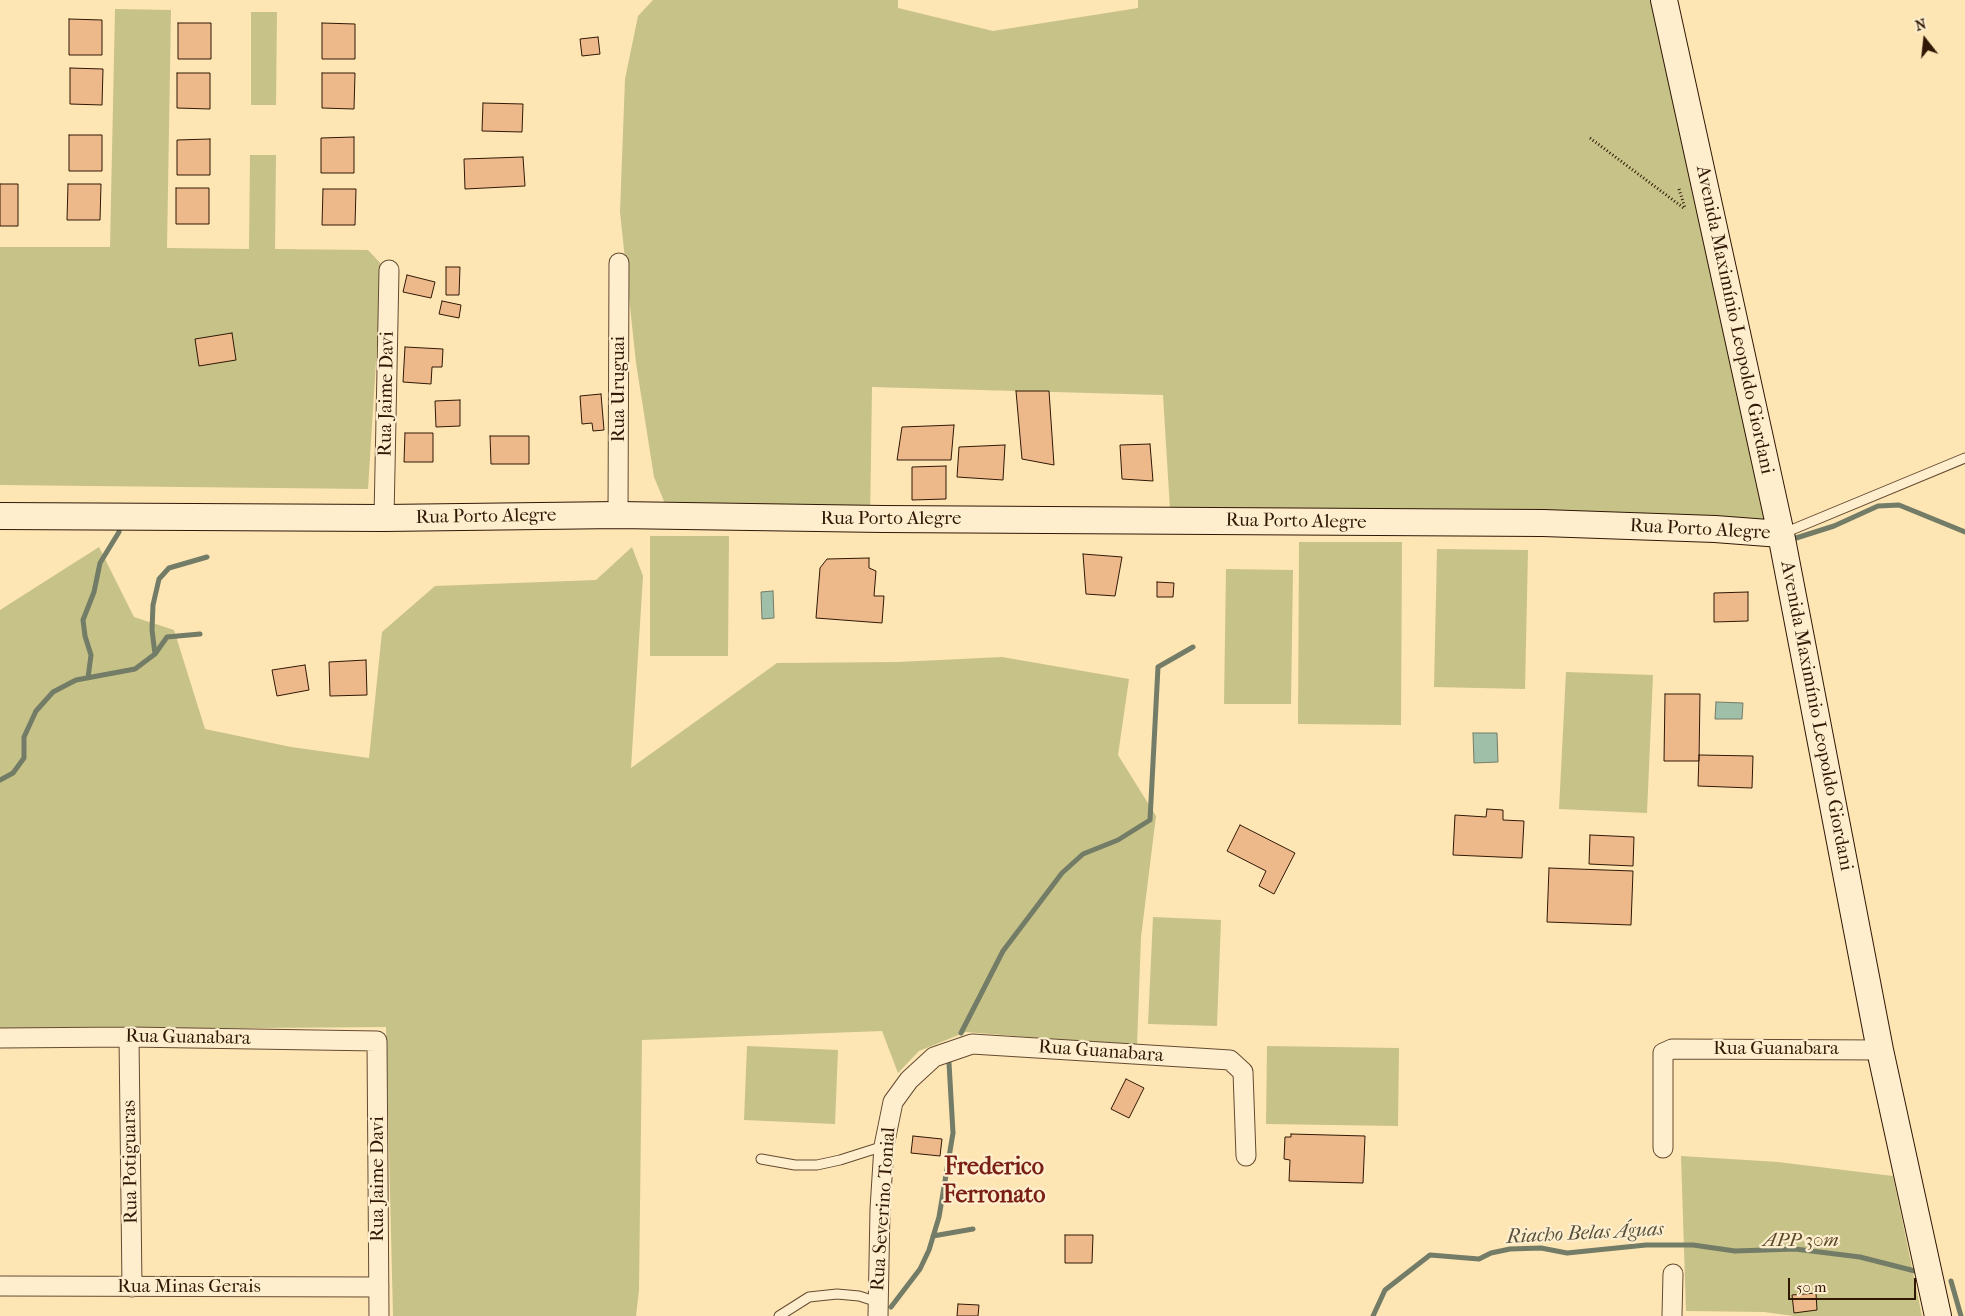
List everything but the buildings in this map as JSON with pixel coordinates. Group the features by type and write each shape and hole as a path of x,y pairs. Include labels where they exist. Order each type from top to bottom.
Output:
{"street":[{"name":"Avenida Maximínio Leopoldo Giordani","path":"1664,0 1781,534 1880,1050 1938,1316"},
{"name":"Rua Uruguai","path":"618,515 619,262"},
{"name":"Rua Jaime Davi","path":"384,518 389,270"},
{"name":"Rua Porto Alegre","path":"0,516 384,518 618,515 1543,523 1715,529 1781,534"},
{"name":"Rua Guanabara","path":"0,1038 129,1037 377,1041"},
{"name":"Rua Potiguaras","path":"129,1037 132,1286"},
{"name":"Rua Jaime Davi","path":"377,1041 379,1316"},
{"name":"Rua Guanabara","path":"893,1102 909,1080 934,1058 972,1044 1230,1060 1243,1072 1246,1156"},
{"name":"Rua Guanabara","path":"1663,1148 1663,1053 1672,1049 1880,1050"},
{"name":"Rua Severino Tonial","path":"878,1309 884,1146 893,1102"},
{"path":"1672,1316 1673,1274"},
{"name":"Rua Minas Gerais","path":"0,1286 379,1288"}],"lane":[{"path":"1781,534 1965,458"},
{"path":"761,1159 795,1165 817,1164 840,1160 884,1146"},
{"path":"779,1316 809,1297 837,1294 859,1296 878,1309"}],"path":[{"path":"1590,138 1686,209"}],"green space":[{"path":"653,0 898,0 898,8 993,31 1138,8 1138,0 1660,0 1792,539 1171,526 1163,395 872,387 870,524 673,523 654,477 636,363 620,212 625,79 638,16"},
{"path":"115,9 171,10 167,248 249,249 250,155 276,155 275,249 368,250 382,265 368,489 0,485 0,247 110,247"},
{"path":"251,12 277,12 276,105 251,105"},
{"path":"650,536 729,536 728,656 650,656"},
{"path":"1299,542 1402,542 1401,725 1298,724"},
{"path":"99,547 134,617 174,630 205,729 291,747 369,758 382,632 435,586 596,580 632,547 643,576 631,768 777,663 898,662 1002,657 1129,679 1118,755 1156,816 1141,937 1137,1046 966,1032 919,1051 898,1073 882,1031 642,1040 639,1290 636,1316 393,1316 386,1027 0,1030 0,610"},
{"path":"1437,549 1528,550 1525,689 1434,687"},
{"path":"1226,569 1293,570 1291,704 1224,704"},
{"path":"1566,672 1653,675 1647,813 1559,809"},
{"path":"1153,917 1221,920 1217,1026 1148,1024"},
{"path":"747,1046 838,1050 835,1124 744,1120"},
{"path":"1267,1046 1399,1048 1398,1126 1266,1124"},
{"name":"APP 30m","path":"1681,1156 1778,1162 1893,1176 1922,1316 1794,1316 1764,1312 1686,1311"}],"shaded area":[{"path":"773,591 774,618 762,619 761,592"},
{"path":"1716,702 1743,703 1742,719 1715,719"},
{"path":"1473,733 1497,733 1498,762 1474,763"}],"waterway":[{"path":"1793,539 1834,526 1878,506 1899,505 1965,532"},
{"path":"88,678 91,655 85,636 83,620 94,592 100,563 119,532"},
{"path":"155,654 152,630 153,605 159,579 169,568 207,557"},
{"path":"0,780 13,773 24,758 24,737 36,711 53,692 76,680 135,669 155,654 167,637 200,634"},
{"path":"961,1033 1003,951 1062,873 1083,854 1118,840 1150,820 1158,667 1193,647"},
{"path":"891,1307 920,1269 929,1250 939,1217 953,1133 949,1063"},
{"path":"933,1236 973,1229"},
{"name":"Riacho Belas Águas","path":"1373,1316 1385,1290 1430,1255 1479,1259 1491,1253 1510,1249 1541,1248 1567,1253 1646,1245 1693,1245 1735,1251 1795,1249 1860,1257 1915,1271"},
{"name":"Riacho Belas Águas","path":"1951,1281 1961,1316"}],"district":[{"name":"Frederico Ferronato","path":"994,1182"}]}
